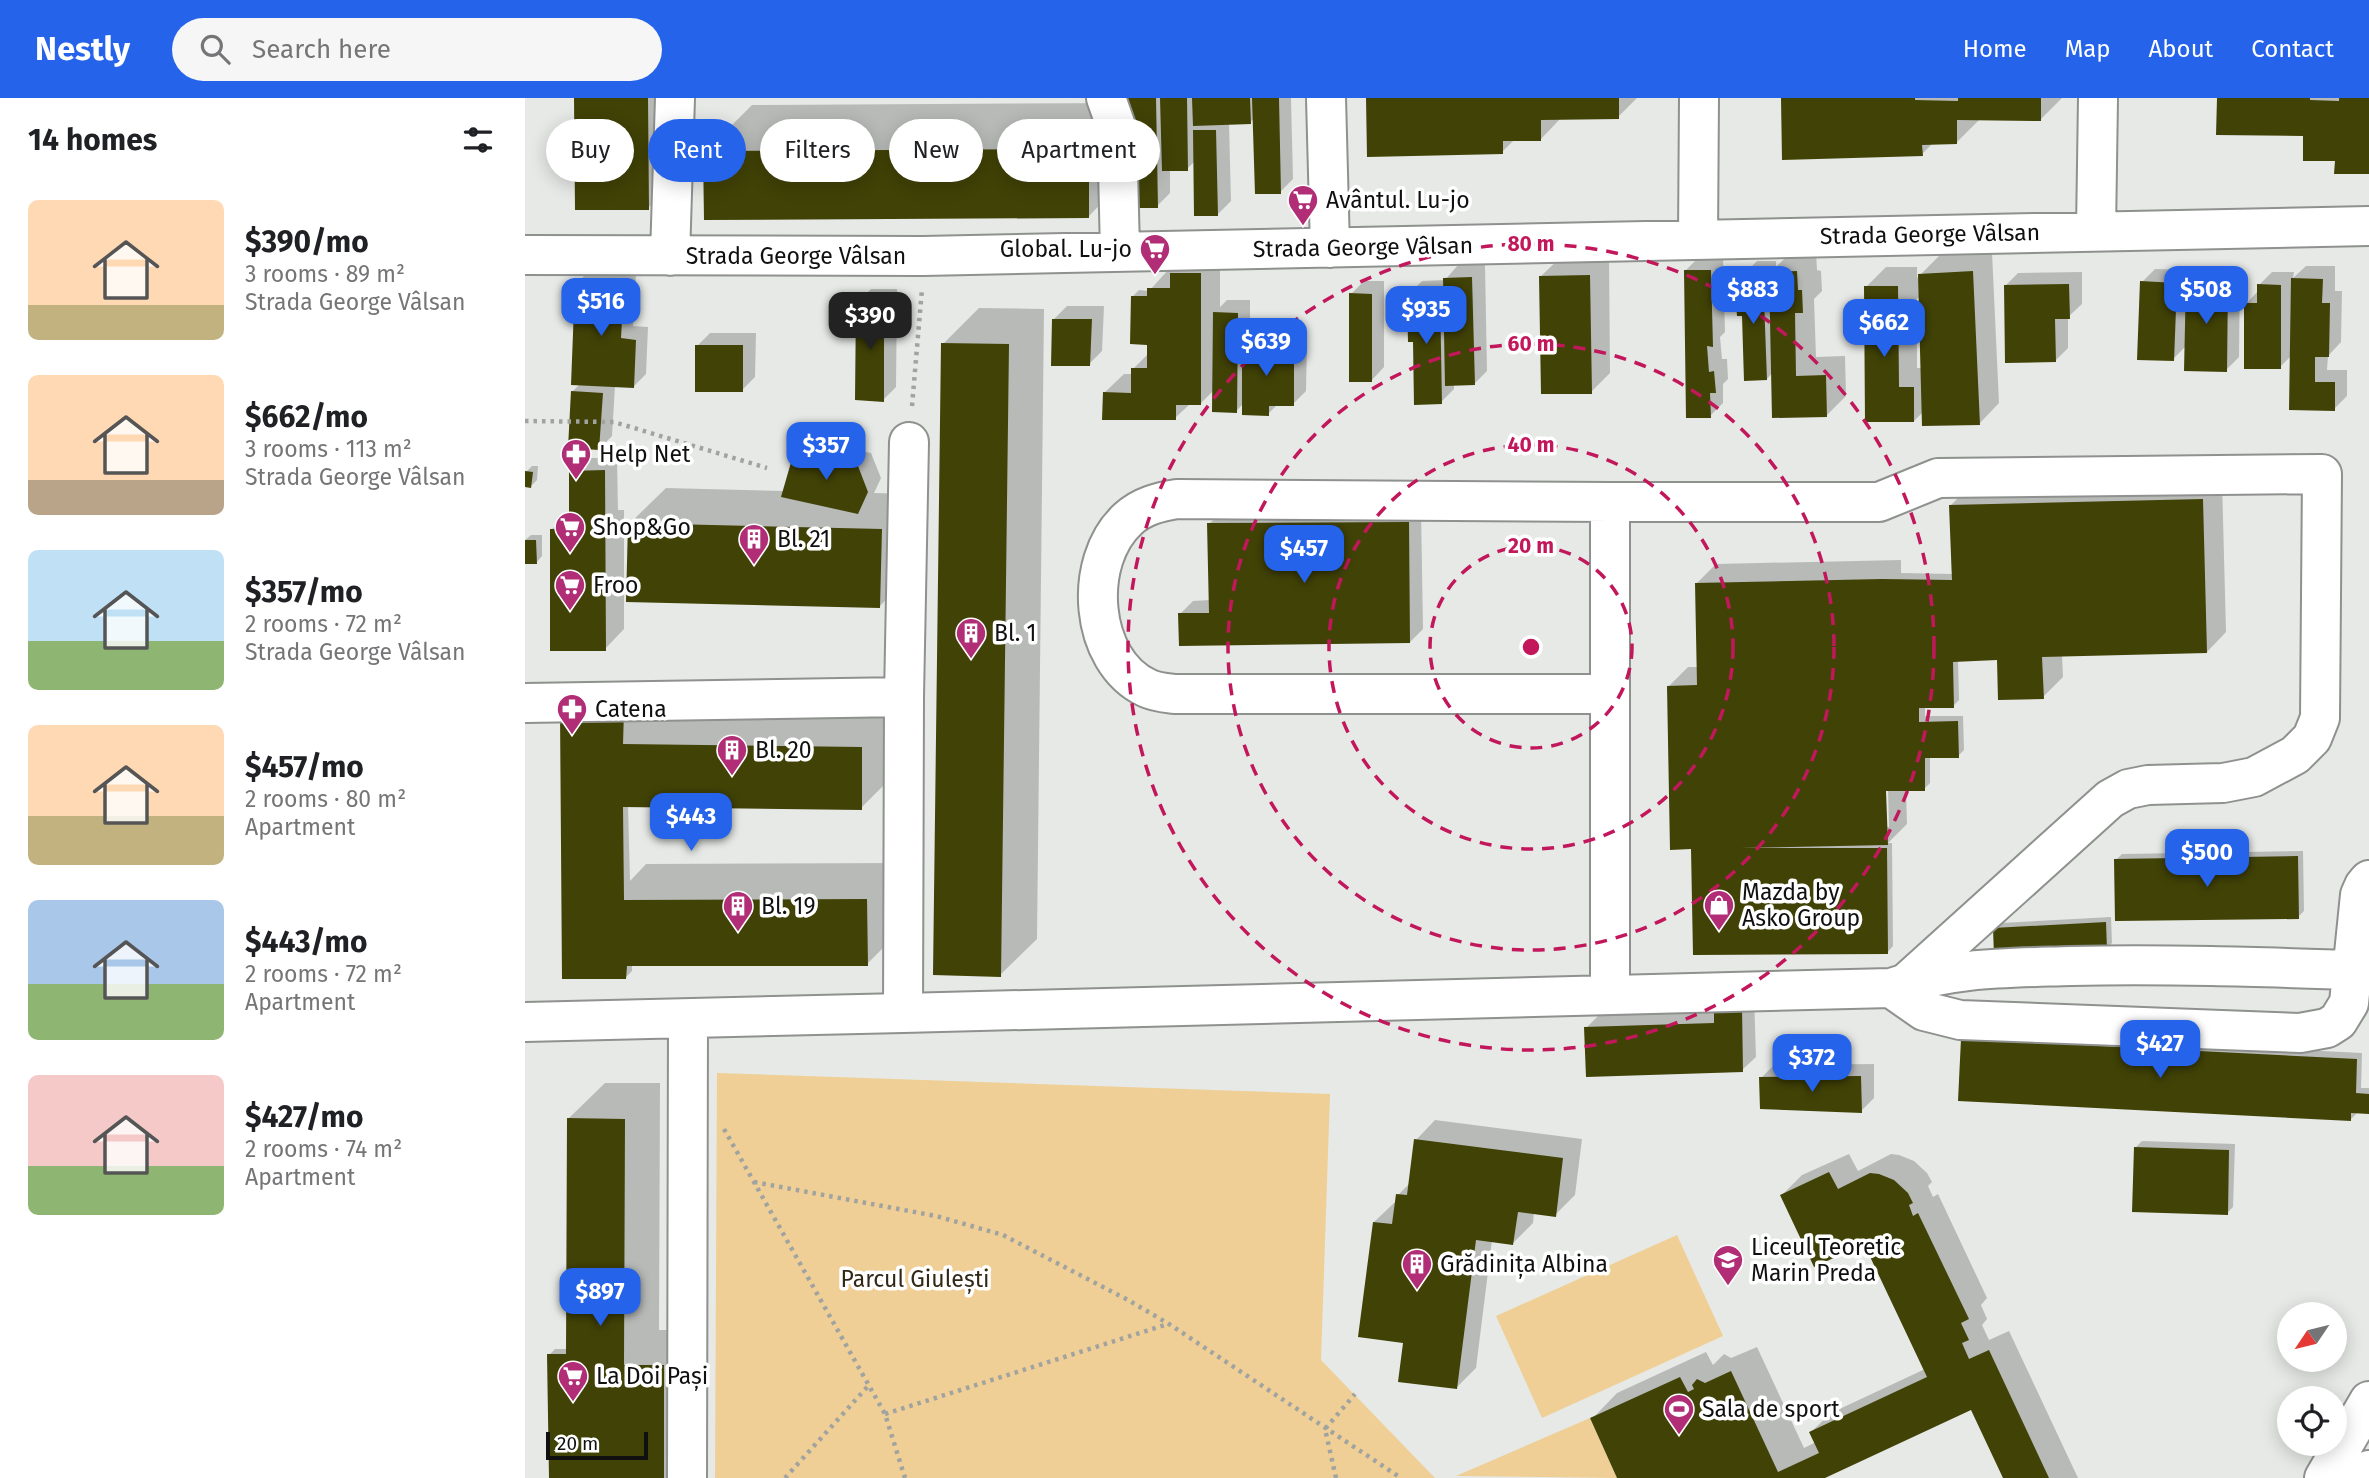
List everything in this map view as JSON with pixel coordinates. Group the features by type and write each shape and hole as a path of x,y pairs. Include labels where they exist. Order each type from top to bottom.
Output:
{"street":[{"path":"1106,98 1117,129 1120,251"},
{"path":"1326,98 1330,248"},
{"path":"1698,239 1699,98"},
{"path":"2096,231 2098,98"},
{"path":"670,256 684,100"},
{"name":"Strada George Vâlsan","path":"525,255 923,256 2369,226"},
{"path":"903,1013 904,697 909,442"},
{"path":"1610,694 1174,694 1148,688 1127,673 1111,650 1100,626 1097,595 1101,565 1112,539 1128,519 1151,504 1177,499 1879,502 1938,478 2322,474 2320,718 2312,738 2295,755 2254,777 2224,783 2148,785 2128,789 2110,799 1898,986"},
{"path":"1610,502 1610,995"},
{"path":"525,703 904,697"},
{"path":"1898,986 1924,1011 1960,1020 2300,1033 2326,1028 2344,1013 2351,997 2360,895 2369,880"},
{"path":"525,1023 1898,986 1977,968 2135,964 2354,970"},
{"path":"687,1478 688,1019"},
{"path":"2324,1478 2369,1401"},
{"path":"2348,1478 2369,1470"}],"path":[{"path":"909,442 919,340 923,256"},
{"path":"525,421 614,422 768,468"},
{"path":"721,1123 885,1414 905,1478"},
{"path":"754,1182 936,1216 1003,1235 1169,1324 1401,1478"},
{"path":"885,1414 1169,1324"},
{"path":"785,1478 869,1385"},
{"path":"1325,1429 1355,1394"},
{"path":"1325,1429 1336,1478"}],"green space":[{"name":"Parcul Giulești","path":"717,1073 1330,1094 1321,1360 1435,1478 715,1478"},
{"path":"1677,1235 1723,1336 1542,1418 1496,1316"},
{"path":"1590,1418 1617,1478 1456,1476"}],"building":[{"path":"574,98 648,98 649,210 575,210 575,182 634,182 634,119 574,119"},
{"path":"1128,98 1156,98 1156,119 1128,119"},
{"path":"1160,98 1187,98 1188,171 1162,171"},
{"path":"1192,98 1250,98 1251,124 1193,126"},
{"path":"1252,98 1279,98 1281,194 1255,194"},
{"path":"1366,98 1619,98 1619,119 1541,120 1541,141 1503,141 1503,154 1367,157"},
{"path":"1781,98 1915,98 1958,101 1958,98 2041,98 2041,121 1957,120 1957,144 1922,145 1923,156 1782,160"},
{"path":"2217,98 2310,98 2339,101 2339,98 2369,98 2369,174 2334,174 2335,161 2303,161 2303,136 2216,135"},
{"path":"1193,130 1216,130 1218,216 1194,216"},
{"path":"997,149 997,182 1089,182 1089,218 704,220 703,182 746,182 746,151 760,151 760,182 875,182 875,150 889,150 889,182 983,182 983,150"},
{"path":"1129,182 1158,182 1158,208 1129,208"},
{"path":"1684,270 1711,270 1713,347 1707,346 1709,372 1714,371 1716,393 1710,393 1711,418 1686,418"},
{"path":"1797,271 1798,290 1802,290 1803,313 1795,313 1796,376 1826,375 1827,417 1772,418 1769,272"},
{"path":"1973,271 1980,425 1922,426 1918,274"},
{"path":"1170,273 1201,273 1201,405 1176,405 1176,420 1102,420 1103,392 1131,393 1131,368 1147,368 1147,345 1130,344 1131,296 1147,296 1147,288 1170,288"},
{"path":"1763,273 1767,380 1744,381 1742,316 1737,316 1735,289 1742,289 1742,274"},
{"path":"1590,275 1592,394 1541,394 1539,276"},
{"path":"1472,277 1475,385 1445,386 1443,278"},
{"path":"2291,278 2323,279 2322,303 2330,303 2329,357 2315,357 2315,382 2335,382 2335,411 2289,410"},
{"path":"2186,280 2228,281 2227,372 2184,371"},
{"path":"2140,281 2177,283 2174,361 2137,360"},
{"path":"575,282 624,285 621,338 636,340 634,388 571,385"},
{"path":"2069,284 2070,319 2055,319 2056,362 2005,363 2004,285"},
{"path":"2257,284 2281,285 2281,369 2244,369 2244,303 2257,303"},
{"path":"1864,286 1898,286 1899,387 1914,387 1914,422 1865,422"},
{"path":"1440,292 1442,404 1414,405 1413,342 1408,342 1407,293"},
{"path":"1349,293 1372,294 1372,382 1349,382"},
{"path":"884,301 884,402 855,400 856,302"},
{"path":"1213,312 1238,313 1237,413 1212,412"},
{"path":"1052,319 1092,319 1090,366 1051,366"},
{"path":"1242,341 1277,342 1277,355 1294,356 1294,406 1269,406 1269,416 1242,415"},
{"name":"Bl. 1","path":"941,343 1009,344 1001,977 933,975"},
{"path":"695,345 743,345 743,392 695,392"},
{"path":"571,391 603,393 599,450 568,448"},
{"path":"823,449 841,454 848,464 858,466 868,492 858,514 781,497 794,452 813,458"},
{"path":"605,470 606,651 550,651 550,529 569,529 569,471"},
{"path":"525,471 533,472 531,488 525,487"},
{"path":"2203,499 2207,653 2042,657 2044,699 1998,700 1997,660 1953,662 1954,708 1919,708 1919,722 1958,721 1959,758 1925,758 1925,791 1886,791 1888,845 1740,848 1887,848 1888,954 1693,955 1691,849 1670,850 1667,686 1697,685 1695,583 1952,580 1949,505"},
{"path":"1409,522 1410,643 1179,646 1178,613 1209,613 1207,523"},
{"name":"Bl. 21","path":"628,523 882,529 880,608 626,602"},
{"path":"525,540 536,540 537,564 525,564"},
{"path":"560,711 624,711 623,744 862,747 862,810 623,807 624,900 867,899 868,966 627,966 626,979 562,979"},
{"path":"2298,856 2299,919 2115,921 2114,859"},
{"path":"2106,922 2107,950 1994,956 1993,928"},
{"path":"1742,1007 1743,1072 1586,1077 1584,1027 1714,1023 1714,1008"},
{"path":"1961,1039 2357,1059 2356,1093 2369,1094 2369,1114 2351,1113 2351,1121 1958,1101"},
{"path":"1861,1076 1862,1113 1760,1109 1759,1077"},
{"path":"567,1118 625,1119 624,1365 664,1365 664,1478 549,1478 547,1354 566,1354"},
{"name":"Grădinița Albina","path":"1414,1139 1563,1158 1556,1217 1518,1212 1513,1245 1476,1240 1457,1389 1398,1382 1403,1343 1358,1337 1373,1222 1392,1224 1396,1194 1407,1195"},
{"path":"2134,1147 2229,1150 2228,1215 2132,1212"},
{"path":"1829,1172 1838,1189 1870,1173 1894,1180 1908,1193 1913,1203 1909,1205 1913,1216 1918,1213 1969,1319 1961,1323 1969,1340 1962,1343 1969,1359 1989,1350 2049,1478 2003,1478 1971,1410 1825,1478 1617,1478 1590,1418 1680,1377 1688,1392 1694,1389 1692,1385 1697,1379 1705,1383 1731,1371 1778,1472 1819,1453 1809,1432 1927,1377 1864,1244 1814,1267 1780,1195"}],"place":[{"name":"Avântul. Lu-jo","path":"1303,227"},
{"name":"Global. Lu-jo","path":"1155,276"},
{"name":"Help Net","path":"576,481"},
{"name":"Shop&Go","path":"570,554"},
{"name":"Bl. 21","path":"754,566"},
{"name":"Froo","path":"570,612"},
{"name":"Bl. 1","path":"971,660"},
{"name":"Catena","path":"572,736"},
{"name":"Bl. 20","path":"732,777"},
{"name":"Mazda by Asko Group","path":"1719,932"},
{"name":"Bl. 19","path":"738,933"},
{"name":"Liceul Teoretic Marin Preda","path":"1728,1287"},
{"name":"Grădinița Albina","path":"1417,1291"},
{"name":"La Doi Pași","path":"573,1403"},
{"name":"Sala de sport","path":"1679,1436"}]}
